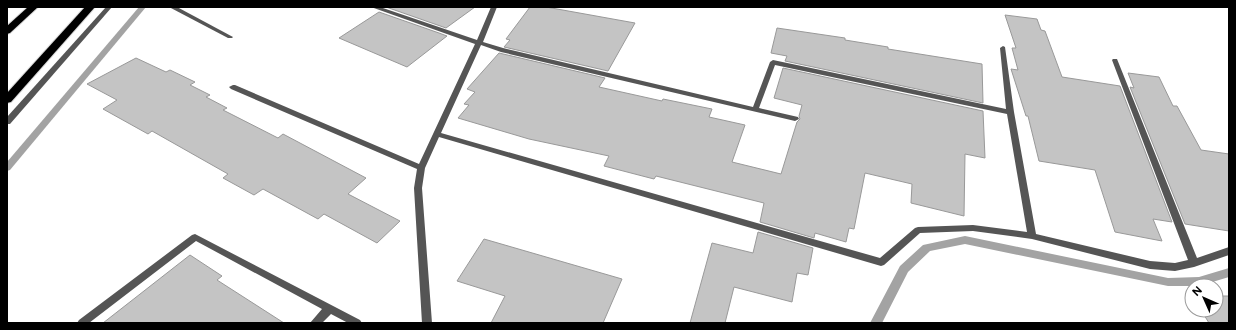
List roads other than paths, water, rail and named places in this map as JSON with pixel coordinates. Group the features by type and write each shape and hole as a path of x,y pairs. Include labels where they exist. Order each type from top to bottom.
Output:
{"highway":[{"path":"7,30 32,7"},
{"path":"7,100 90,7"}],"street":[{"path":"7,122 109,7"},
{"path":"172,7 230,37"},
{"path":"374,7 479,43 795,120"},
{"path":"428,323 418,188 421,168 479,43 494,7"},
{"path":"1003,48 1010,112 1032,236"},
{"path":"1115,60 1194,263"},
{"path":"756,110 773,62 1010,112"},
{"path":"233,87 421,168"},
{"path":"437,134 881,262 918,230 973,228 1032,236 1150,265 1175,267 1194,263 1229,251"},
{"path":"82,323 195,237 357,323"},
{"path":"315,323 330,308"}],"waterway":[{"path":"7,168 143,7"},
{"path":"876,323 904,269 927,248 965,240 1168,282 1184,283 1199,281 1214,278 1229,272"}]}
